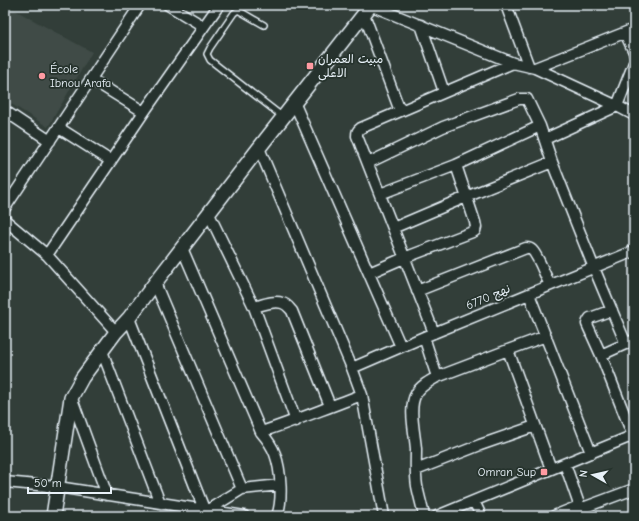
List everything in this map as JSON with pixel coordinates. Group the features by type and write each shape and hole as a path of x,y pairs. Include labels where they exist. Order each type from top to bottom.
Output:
{"street":[{"path":"5,208 140,5"},
{"path":"168,5 203,26"},
{"path":"47,255 218,5"},
{"path":"506,5 532,67"},
{"path":"369,7 513,63 532,67 634,115"},
{"path":"53,516 71,398 82,378 116,332 129,318 155,282 369,7"},
{"path":"369,7 400,111"},
{"path":"421,26 444,92"},
{"path":"532,67 629,31 634,52"},
{"path":"434,333 357,133 361,128 513,63"},
{"path":"545,138 617,106 634,63"},
{"path":"91,79 144,112"},
{"path":"368,163 443,128 519,99 524,98 527,100 545,138 552,162 594,268 612,310 630,342 601,355"},
{"path":"294,102 401,347"},
{"path":"5,112 50,141"},
{"path":"380,194 456,165 540,126"},
{"path":"59,128 111,161"},
{"path":"259,148 362,395 384,516"},
{"path":"393,228 552,162"},
{"path":"369,273 475,231 476,227 456,165"},
{"path":"208,214 254,307 296,420"},
{"path":"5,220 47,255 116,332"},
{"path":"182,248 261,432 269,441 275,454 281,497 279,510 276,516"},
{"path":"418,291 526,248 532,250 536,256 550,285"},
{"name":"نهج 6770","path":"352,368 634,251"},
{"path":"155,282 242,489"},
{"path":"529,294 591,454"},
{"path":"254,307 276,302 283,303 292,311 330,406"},
{"path":"437,516 450,514 474,501 634,436 588,326 588,321 590,318 612,310"},
{"path":"129,318 206,510"},
{"path":"424,516 417,486 416,449 412,412 416,393 437,377 546,336"},
{"path":"424,337 437,377"},
{"path":"508,350 551,469"},
{"path":"102,351 160,502"},
{"path":"261,432 362,395"},
{"path":"71,398 107,495"},
{"path":"416,470 480,445 535,426"},
{"path":"565,464 581,510"},
{"path":"5,482 58,487 244,516"},
{"path":"206,510 242,489 280,485"},
{"path":"554,516 581,510 634,489"},
{"path":"474,501 481,516"}],"lane":[{"path":"264,25 238,10 234,13 207,54 210,60 283,117"}],"shaded area":[{"name":"École Ibnou Arafa","path":"11,8 92,52 48,127 5,100 5,10"}],"place":[{"name":"مبيت العمران الاعلى","path":"310,66"},
{"name":"École Ibnou Arafa","path":"42,76"},
{"name":"Omran Sup","path":"544,472"}]}
